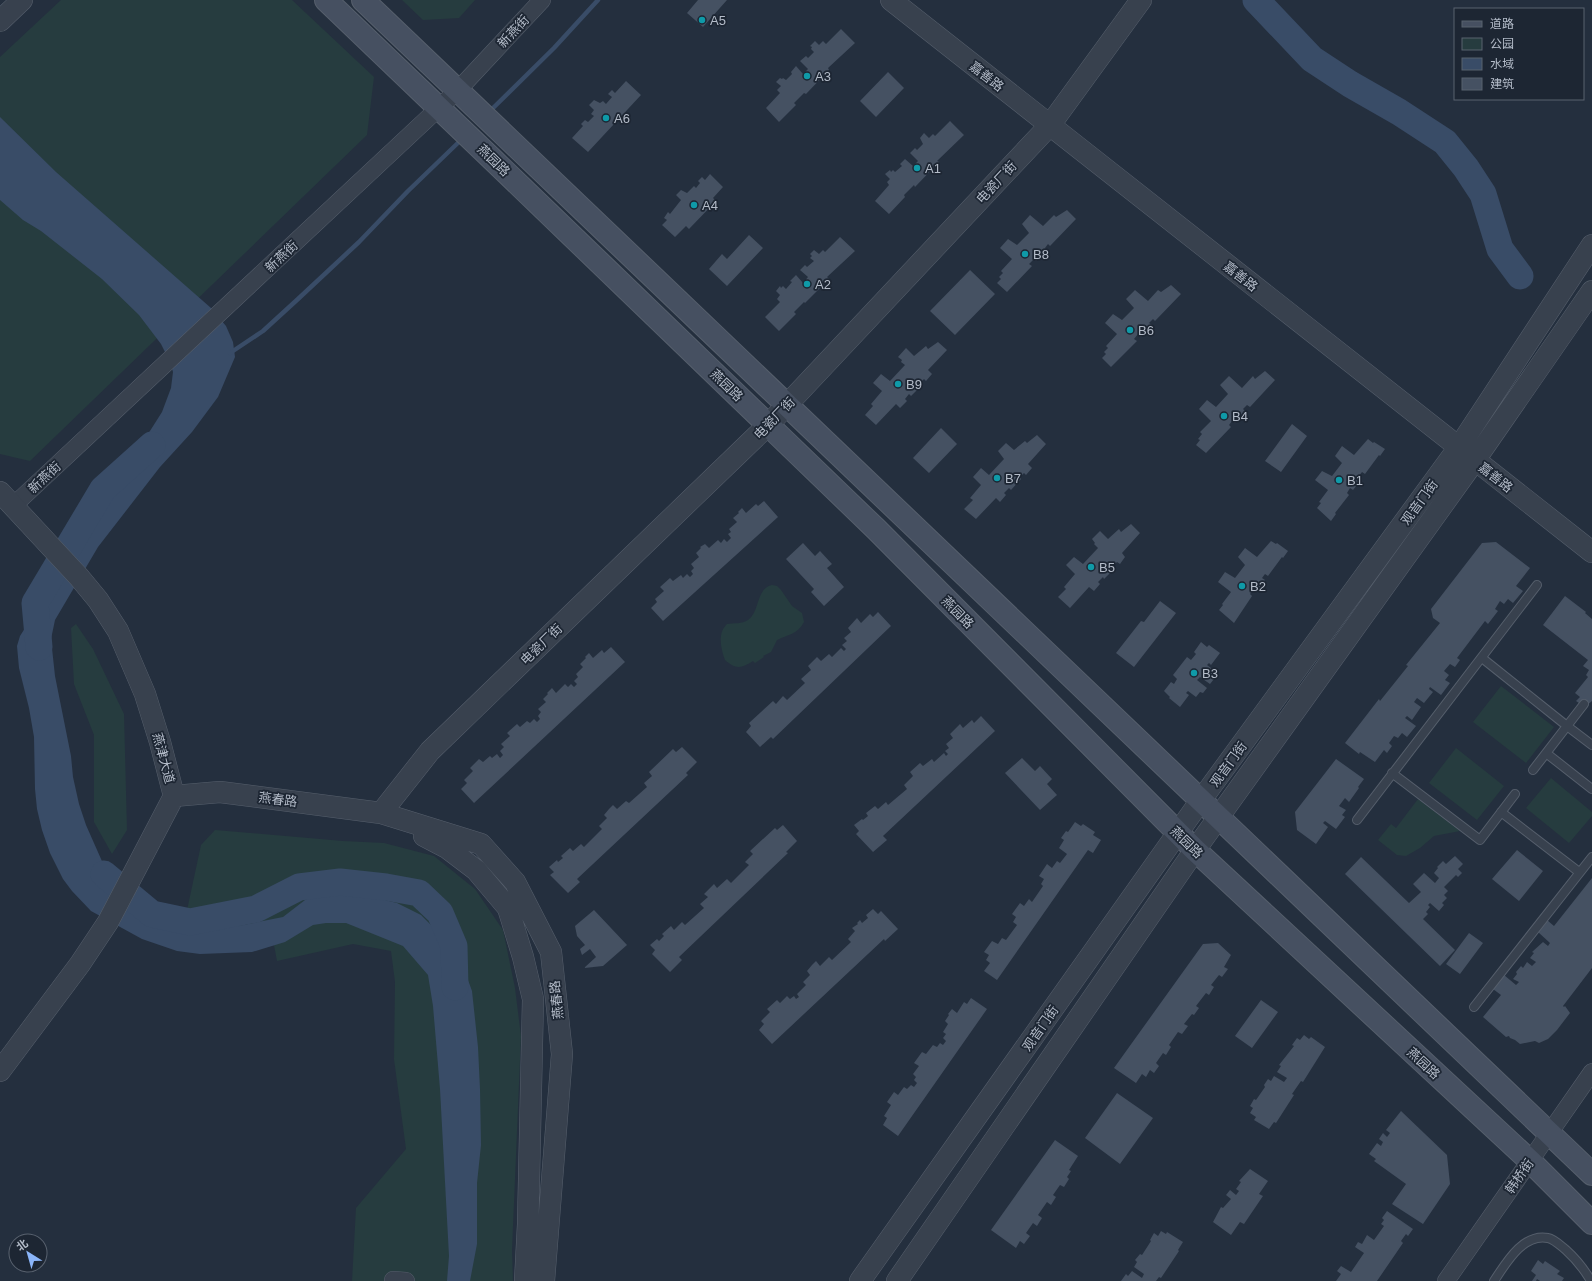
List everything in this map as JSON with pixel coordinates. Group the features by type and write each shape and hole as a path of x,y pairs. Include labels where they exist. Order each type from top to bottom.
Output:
{"main road":[{"name":"燕园路","path":"326,0 460,127 876,529 1195,850 1530,1161 1592,1223"},
{"name":"燕园路","path":"363,0 1592,1174"}],"street":[{"path":"0,21 22,0"},
{"name":"新燕街","path":"7,499 225,308 440,108 542,0"},
{"name":"嘉善路","path":"891,0 1592,552"},
{"name":"电瓷厂街","path":"381,813 430,751 768,425 1050,125 1142,0"},
{"name":"观音门街","path":"897,1281 1219,817 1467,454 1592,245"},
{"name":"观音门街","path":"860,1281 1201,800 1592,291"},
{"name":"燕津大道","path":"0,1071 80,964 108,922 174,796 160,742 145,694 121,638 98,600 79,577 7,499"},
{"name":"燕春路","path":"174,796 220,792 381,813 481,844 515,882 551,952 562,1054 544,1281"},
{"name":"燕春路","path":"381,813 447,848 470,865 508,908 523,957 533,999 528,1224 525,1281"},
{"name":"韩桥街","path":"1446,1281 1592,1072"}],"lane":[{"path":"1357,820 1538,585"},
{"path":"1482,658 1592,745"},
{"path":"1533,770 1584,704"},
{"path":"1546,753 1592,789"},
{"path":"1392,773 1480,840 1515,794"},
{"path":"1502,812 1579,872"},
{"path":"1474,1007 1592,857"},
{"path":"1494,1281 1521,1246 1535,1238 1549,1238 1576,1259 1591,1281"}],"green space":[{"path":"61,0 292,0 374,77 367,135 30,461 0,454 0,57"},
{"path":"402,0 475,0 459,18 423,20"},
{"path":"772,585 777,586 792,606 802,613 804,622 799,629 792,634 777,640 771,652 763,656 764,657 755,663 753,661 746,665 736,667 725,660 722,651 722,632 727,624 741,623 748,620 755,612 763,591"},
{"path":"76,624 93,649 124,714 127,830 112,854 94,822 94,735 74,684 71,628"},
{"path":"1501,686 1554,727 1526,763 1473,722"},
{"path":"1456,748 1504,786 1477,820 1429,783"},
{"path":"1551,778 1592,812 1592,816 1569,843 1526,808"},
{"path":"1418,799 1460,831 1434,836 1420,848 1406,856 1397,855 1378,840 1391,824 1396,828"},
{"path":"215,830 384,843 434,856 475,889 503,930 515,988 521,1036 512,1250 513,1281 352,1281 356,1208 406,1149 394,1059 395,982 391,951 353,944 277,961 273,940 181,938 201,845"}],"water":[{"path":"0,117 56,172 211,308 226,326 233,342 235,357 218,397 192,432 160,467 98,547 55,620 51,639 55,676 71,756 73,777 79,804 86,825 105,868 118,885 136,901 160,918 200,929 243,925 283,917 305,900 321,892 345,890 397,903 421,915 460,958 472,991 478,1047 480,1089 481,1145 477,1183 477,1244 470,1281 447,1281 449,1256 440,1089 433,1006 428,975 403,946 346,923 326,923 313,925 285,942 252,952 200,954 177,951 142,939 91,911 63,879 50,853 37,809 34,737 29,708 19,668 17,646 20,636 162,412 171,388 173,372 161,344 139,315 102,279 41,231 23,220 0,200"}],"building":[{"name":"A5","path":"698,0 727,0 703,27 687,13"},
{"name":"A3","path":"841,29 855,43 828,68 829,70 806,94 804,93 794,103 796,105 779,122 766,108 780,93 777,90 781,86 776,82 780,78 786,80 792,74 791,72 796,66 803,74 808,69 800,61 806,56 808,58 814,52 810,46 815,41 819,45 823,41 826,44"},
{"path":"888,72 904,88 876,117 860,101"},
{"name":"A6","path":"626,81 641,95 588,152 572,138 583,126 581,124 585,120 588,122 594,116 591,114 594,110 589,105 594,100 600,103 603,101 606,104 612,97 608,94 612,90 615,93"},
{"name":"A1","path":"950,121 964,135 937,161 939,162 915,187 914,185 904,195 905,197 889,214 875,201 889,185 887,182 890,179 885,174 890,170 891,172 893,170 895,172 902,166 900,164 905,159 913,166 918,161 910,153 915,148 917,150 923,144 920,138 924,133 929,138 933,134 935,136"},
{"name":"A4","path":"710,174 723,187 713,198 716,201 689,229 686,226 675,237 662,225 667,220 664,218 668,212 670,214 681,200 676,195 681,190 687,193 694,186 696,188 700,183 698,181 702,177 705,180"},
{"name":"B8","path":"1067,210 1076,219 1050,246 1048,244 1045,248 1047,250 1036,261 1034,259 1029,264 1032,266 1007,292 997,283 1001,279 999,277 1003,273 1001,271 1012,259 1000,248 1008,239 1017,245 1029,233 1022,224 1030,215 1043,226 1054,215 1056,217"},
{"path":"749,235 763,248 727,286 709,269 722,254 727,259"},
{"name":"A2","path":"840,237 855,251 827,277 829,279 794,312 796,314 779,331 765,317 780,302 777,299 780,295 776,291 780,286 781,288 783,286 786,289 792,282 790,281 796,275 803,283 808,277 800,270 805,265 807,267 814,261 810,258 812,256 810,254 814,250 819,254 823,250 825,252"},
{"path":"970,270 995,294 955,335 930,311"},
{"name":"B6","path":"1171,285 1181,294 1155,321 1153,319 1149,323 1152,325 1141,337 1138,334 1134,339 1137,341 1111,367 1102,358 1106,354 1104,352 1108,348 1106,346 1117,334 1105,323 1113,314 1122,320 1134,308 1126,299 1135,290 1148,301 1158,290 1161,292"},
{"name":"B9","path":"938,342 947,350 928,370 932,374 926,381 924,379 920,383 922,385 911,396 909,394 905,399 907,401 900,408 896,404 876,425 865,415 873,406 871,404 882,391 873,383 881,374 890,381 905,365 898,357 906,348 914,356 926,346 928,349"},
{"name":"B4","path":"1265,371 1275,380 1250,407 1247,405 1243,409 1245,411 1235,423 1232,421 1229,425 1231,427 1206,453 1196,445 1202,434 1200,432 1211,421 1199,409 1207,400 1216,407 1228,394 1220,385 1229,376 1242,388 1253,376 1255,379"},
{"path":"1292,424 1307,436 1281,472 1265,461"},
{"path":"941,428 957,444 929,473 913,458"},
{"name":"B7","path":"1037,435 1046,444 1028,464 1032,468 1026,475 1024,473 1020,477 1021,479 1011,490 1009,488 1004,493 1006,495 1000,502 996,498 976,519 964,509 973,500 970,498 981,485 973,477 981,468 989,475 1004,459 998,451 1006,443 1014,450 1025,441 1027,443"},
{"name":"B1","path":"1368,439 1385,449 1365,474 1362,472 1359,476 1362,479 1353,490 1350,488 1347,493 1349,495 1335,513 1336,514 1331,521 1317,508 1321,503 1319,502 1328,490 1315,480 1322,471 1332,476 1342,463 1335,456 1342,446 1354,455"},
{"path":"764,501 778,517 663,621 651,608 657,602 655,599 664,591 660,587 670,578 673,581 681,575 683,578 687,574 690,577 693,574 691,571 694,568 691,564 699,557 696,553 701,548 700,547 705,544 709,548 718,540 721,543 724,539 727,542 731,538 728,534 731,532 729,529 737,522 733,518 739,513 738,512 742,508 746,513 756,504 758,506"},
{"name":"B5","path":"1131,524 1140,533 1122,553 1125,557 1120,564 1117,562 1113,566 1115,568 1104,579 1103,577 1098,582 1100,584 1094,591 1089,587 1070,608 1058,597 1066,589 1064,587 1075,574 1066,565 1074,557 1083,564 1098,548 1092,539 1100,531 1108,539 1119,529 1121,532"},
{"name":"B2","path":"1271,541 1276,544 1277,543 1288,551 1268,576 1265,574 1262,578 1265,580 1256,592 1253,590 1250,594 1252,596 1234,623 1219,610 1231,592 1218,582 1225,572 1235,578 1245,565 1238,557 1245,548 1257,557"},
{"path":"1496,542 1530,568 1516,586 1523,591 1513,603 1508,599 1504,604 1500,601 1495,609 1498,611 1488,624 1485,621 1457,658 1460,660 1455,667 1450,664 1444,671 1449,675 1445,680 1450,683 1441,695 1430,687 1429,689 1433,692 1424,703 1417,698 1414,702 1421,707 1412,720 1407,716 1405,718 1416,726 1407,737 1402,733 1398,738 1394,736 1389,743 1392,746 1387,753 1384,750 1375,762 1360,752 1359,754 1345,743 1379,699 1380,701 1408,666 1406,665 1440,623 1433,618 1431,609 1482,543"},
{"path":"803,543 815,556 820,551 832,564 827,568 844,587 824,606 811,592 814,589 786,559"},
{"path":"1565,596 1586,612 1585,613 1592,619 1592,701 1586,706 1576,701 1580,697 1575,693 1588,677 1586,675 1589,670 1583,666 1588,660 1543,625"},
{"path":"1160,601 1176,613 1134,667 1116,653 1141,621 1144,622"},
{"path":"878,612 891,626 773,739 771,737 760,747 746,732 751,726 749,723 773,701 776,704 783,696 787,700 805,683 801,679 811,670 808,666 817,657 821,661 829,654 832,657 841,648 844,651 846,649 842,645 847,641 844,638 851,632 848,628 857,618 861,623 870,614 873,617"},
{"name":"B3","path":"1201,642 1207,647 1209,645 1220,653 1211,665 1209,663 1207,665 1215,671 1211,677 1214,679 1210,684 1200,677 1197,680 1207,688 1203,693 1200,692 1196,697 1188,691 1186,693 1189,695 1180,707 1169,698 1170,697 1164,691 1171,682 1174,684 1177,679 1173,675 1187,657 1191,660 1196,654 1194,652"},
{"path":"611,647 625,662 474,803 461,789 467,783 464,780 473,771 470,768 479,759 483,762 490,756 492,758 497,754 500,758 503,755 500,751 504,747 501,744 510,736 507,733 517,724 520,727 527,721 530,723 534,719 537,722 540,719 538,716 541,712 538,709 546,702 543,699 552,688 556,693 565,684 568,687 571,684 574,687 577,684 574,681 578,677 576,674 583,667 580,664 586,658 585,657 589,653 593,658 602,650 604,653"},
{"path":"981,716 995,731 883,836 887,840 873,852 856,834 859,831 854,825 868,816 866,813 875,806 878,809 886,802 888,805 907,789 904,785 913,776 910,772 920,763 923,766 932,759 934,762 944,753 946,756 948,754 945,751 949,748 946,744 953,738 950,734 960,724 963,728 972,720 974,723"},
{"path":"682,747 697,762 686,773 688,775 577,879 580,882 568,893 550,875 554,872 549,867 557,860 558,862 563,858 561,856 570,848 573,851 581,844 584,847 602,829 599,826 607,818 604,815 609,809 613,805 617,809 626,801 629,803 647,787 644,783 652,776 649,772 673,749 676,752"},
{"path":"1022,758 1035,771 1040,766 1052,779 1047,784 1057,795 1040,810 1005,773"},
{"path":"1336,759 1364,779 1349,802 1345,798 1339,806 1346,810 1342,815 1345,817 1336,829 1325,821 1323,823 1328,827 1316,844 1297,830 1295,812"},
{"path":"1075,822 1081,826 1083,824 1095,832 1093,835 1101,840 1093,853 1088,850 997,980 984,971 990,963 986,960 989,955 984,952 992,941 998,944 1002,938 1006,940 1017,925 1013,922 1016,917 1012,914 1020,903 1024,906 1029,899 1032,902 1043,886 1041,884 1044,879 1039,876 1047,864 1052,868 1057,861 1060,863 1067,854 1059,848 1064,840 1061,838 1066,831 1068,832"},
{"path":"783,825 797,841 786,852 788,853 679,957 682,960 670,972 652,954 655,950 650,945 657,939 659,941 664,936 662,934 671,926 674,930 682,922 685,925 704,908 700,904 708,897 704,894 714,884 717,888 727,879 731,883 749,865 745,862 753,854 750,851 775,828 777,830"},
{"path":"1517,850 1543,871 1519,901 1492,879"},
{"path":"1455,856 1463,864 1458,869 1462,873 1458,877 1456,875 1444,887 1448,891 1444,895 1447,898 1442,903 1444,905 1439,911 1430,903 1428,905 1430,907 1426,912 1428,914 1423,919 1455,950 1440,966 1345,874 1361,857 1409,903 1421,892 1413,884 1424,873 1435,883 1439,878 1434,873 1438,868 1437,867 1443,861 1446,864"},
{"path":"1592,878 1592,968 1563,1006 1565,1006 1570,1013 1557,1030 1548,1039 1539,1043 1535,1041 1520,1044 1509,1036 1506,1037 1483,1017 1501,995 1493,989 1504,975 1516,985 1519,982 1513,979 1517,974 1516,972 1521,966 1523,968 1527,962 1532,966 1536,962 1530,958 1534,953 1532,952 1543,942 1548,946 1550,943 1538,932 1547,920 1554,926"},
{"path":"873,909 878,914 881,911 898,929 885,941 884,939 772,1044 759,1030 764,1024 761,1021 770,1012 767,1009 777,1000 780,1003 787,996 790,999 794,996 796,999 799,997 797,994 806,985 803,982 810,975 807,971 812,965 816,961 820,966 829,957 832,960 851,942 848,939 855,931 852,928 858,924 857,923 860,920 862,923 868,918 866,915"},
{"path":"594,910 627,945 603,966 584,968 596,957 590,949 582,955 580,949 585,945 577,936 575,926"},
{"path":"1469,933 1483,943 1460,974 1446,964"},
{"path":"1218,943 1231,955 1224,967 1228,969 1222,977 1219,975 1211,985 1214,987 1209,995 1206,993 1196,1006 1199,1008 1184,1024 1188,1026 1182,1034 1178,1032 1169,1045 1171,1047 1166,1055 1163,1053 1156,1063 1159,1066 1154,1073 1150,1070 1146,1077 1142,1074 1136,1083 1114,1068 1203,944"},
{"path":"971,998 987,1009 898,1136 883,1125 887,1118 884,1116 891,1105 887,1102 894,1092 898,1095 904,1087 907,1089 911,1085 914,1087 917,1083 914,1080 916,1077 913,1074 919,1066 914,1063 922,1052 926,1054 933,1045 937,1047 940,1043 943,1045 946,1041 943,1038 946,1034 943,1032 948,1024 945,1021 949,1015 948,1014 952,1009 957,1013 964,1002 967,1004"},
{"path":"1261,1000 1278,1012 1252,1048 1235,1036"},
{"path":"1304,1035 1309,1039 1311,1037 1325,1047 1303,1082 1301,1081 1292,1094 1294,1095 1276,1123 1274,1122 1269,1129 1254,1120 1256,1117 1250,1113 1253,1108 1250,1106 1265,1087 1264,1085 1268,1079 1271,1081 1274,1076 1284,1082 1287,1078 1277,1072 1281,1066 1279,1065 1294,1046 1292,1045 1297,1038 1300,1040"},
{"path":"1117,1093 1153,1118 1120,1164 1085,1138"},
{"path":"1401,1111 1447,1155 1450,1184 1423,1224 1392,1204 1406,1184 1374,1161 1376,1159 1369,1154 1377,1143 1381,1146 1383,1142 1379,1139 1383,1133 1387,1137 1390,1133 1386,1130"},
{"path":"1055,1140 1078,1156 1069,1170 1071,1171 1067,1177 1069,1179 1064,1187 1060,1185 1053,1195 1056,1197 1051,1205 1047,1202 1038,1215 1042,1218 1037,1226 1033,1223 1026,1233 1030,1236 1024,1244 1020,1241 1016,1248 991,1230"},
{"path":"1250,1169 1268,1181 1259,1194 1263,1196 1244,1224 1240,1222 1231,1235 1213,1222 1221,1207 1223,1208 1231,1199 1226,1195 1230,1190 1236,1195 1239,1191 1236,1189 1241,1182 1239,1181"},
{"path":"1387,1211 1413,1229 1408,1236 1406,1234 1401,1241 1403,1243 1377,1281 1336,1281 1341,1274 1337,1271 1341,1266 1351,1272 1364,1253 1355,1247 1358,1242 1362,1244 1367,1235 1374,1240 1384,1226 1381,1224 1384,1220 1382,1218"},
{"path":"1161,1231 1166,1234 1167,1232 1183,1242 1178,1250 1179,1251 1161,1278 1159,1277 1156,1281 1121,1281 1126,1274 1128,1276 1132,1271 1142,1278 1144,1274 1134,1267 1137,1262 1135,1260 1140,1254 1142,1255 1154,1233 1158,1236"},
{"path":"1538,1260 1543,1264 1545,1261 1560,1271 1557,1274 1564,1278 1562,1281 1540,1281 1537,1279 1536,1281 1532,1281 1536,1275 1531,1271"}],"waterway":[{"path":"489,112 554,48 598,0"},
{"path":"1256,0 1312,59 1445,142 1466,168 1483,194 1500,249 1520,276"},
{"path":"230,353 263,331 298,299 359,242 408,191 462,139"},
{"path":"39,647 35,603 103,489 152,445"},
{"path":"104,874 152,914 190,922 256,909 299,887 340,882 386,887 419,893 440,913 454,946 455,987"}],"place":[{"name":"A5","path":"702,20"},
{"name":"A3","path":"807,76"},
{"name":"A6","path":"606,118"},
{"name":"A1","path":"917,168"},
{"name":"A4","path":"694,205"},
{"name":"B8","path":"1025,254"},
{"name":"A2","path":"807,284"},
{"name":"B6","path":"1130,330"},
{"name":"B9","path":"898,384"},
{"name":"B4","path":"1224,416"},
{"name":"B7","path":"997,478"},
{"name":"B1","path":"1339,480"},
{"name":"B5","path":"1091,567"},
{"name":"B2","path":"1242,586"},
{"name":"B3","path":"1194,673"}]}
